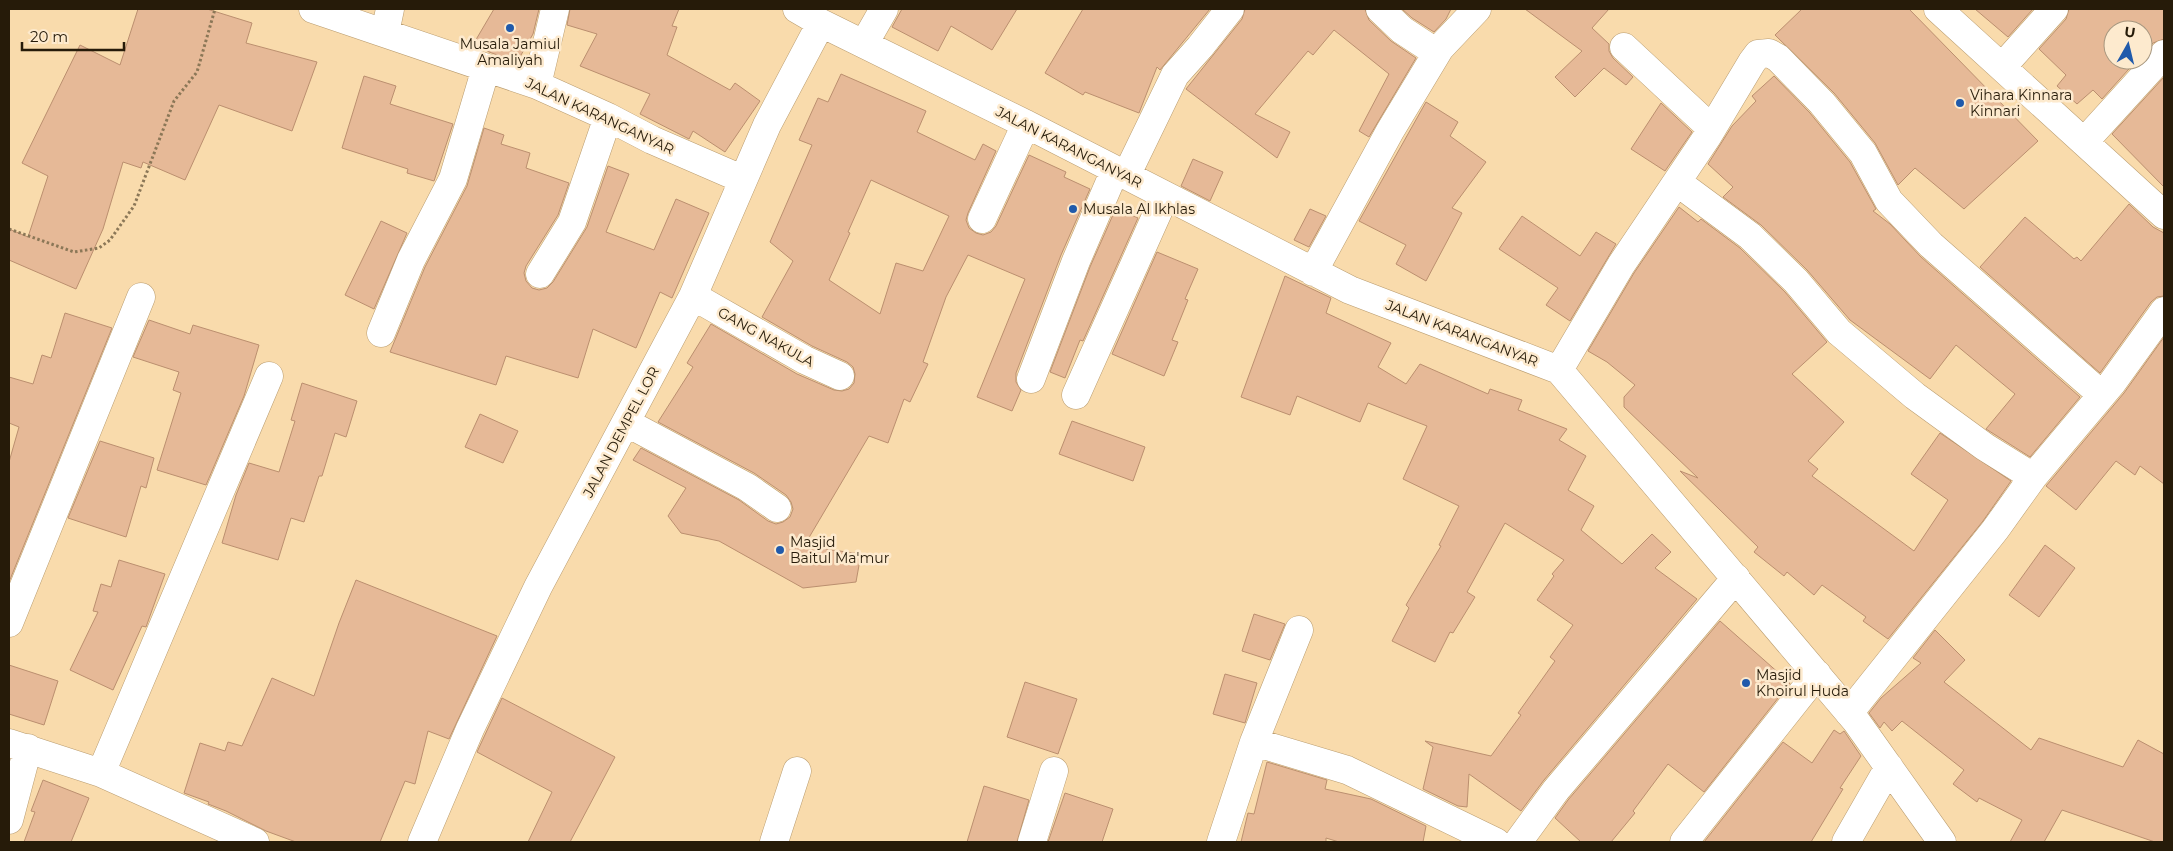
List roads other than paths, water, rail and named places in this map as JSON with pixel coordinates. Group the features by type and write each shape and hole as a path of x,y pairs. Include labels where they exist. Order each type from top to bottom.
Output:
{"street":[{"name":"JALAN KARANGANYAR","path":"314,9 387,21 486,68 537,85 608,117 660,144 742,179"},
{"path":"537,85 555,9"},
{"name":"JALAN KARANGANYAR","path":"797,9 821,23 1026,124 1350,290 1559,370 1849,713 1942,842"},
{"path":"864,44 884,9"},
{"path":"1032,379 1076,261 1120,173 1175,75 1230,9"},
{"path":"1380,9 1402,30 1437,53"},
{"path":"1313,272 1390,131 1437,53 1477,9"},
{"path":"1938,9 2164,215"},
{"path":"2002,67 2054,9"},
{"name":"JALAN DEMPEL LOR","path":"422,842 470,729 538,587 693,296 742,179 780,100 821,23"},
{"path":"1624,47 1712,129"},
{"path":"1559,370 1621,265 1712,129 1758,54 1769,53 1778,58 1822,103 1863,153 1890,201 1931,245 2102,395"},
{"path":"2084,142 2164,54"},
{"path":"381,334 411,260 453,179 486,68"},
{"path":"540,274 572,222 608,117"},
{"path":"982,219 1026,124"},
{"path":"1677,182 1750,236 1796,281 1839,332 1892,377 1984,447 2033,478"},
{"path":"1076,395 1165,196"},
{"name":"GANG NAKULA","path":"693,296 805,360 840,376"},
{"path":"9,623 141,297"},
{"path":"1849,713 1995,530 2033,478 2102,395 2164,311"},
{"path":"101,773 269,376"},
{"path":"627,423 747,487 777,508"},
{"path":"1518,842 1556,790 1736,578"},
{"path":"1221,842 1254,742 1299,630"},
{"path":"1684,842 1817,674"},
{"path":"1254,742 1347,770 1496,842"},
{"path":"9,820 19,746 101,773 255,842"},
{"path":"1846,842 1889,767"},
{"path":"1032,842 1054,770"},
{"path":"774,842 797,772"}],"place":[{"name":"Musala Jamiul Amaliyah","path":"510,28"},
{"name":"Vihara Kinnara Kinnari","path":"1960,103"},
{"name":"Musala Al Ikhlas","path":"1073,209"},
{"name":"Masjid Baitul Ma'mur","path":"780,550"},
{"name":"Masjid Khoirul Huda","path":"1746,683"}]}
